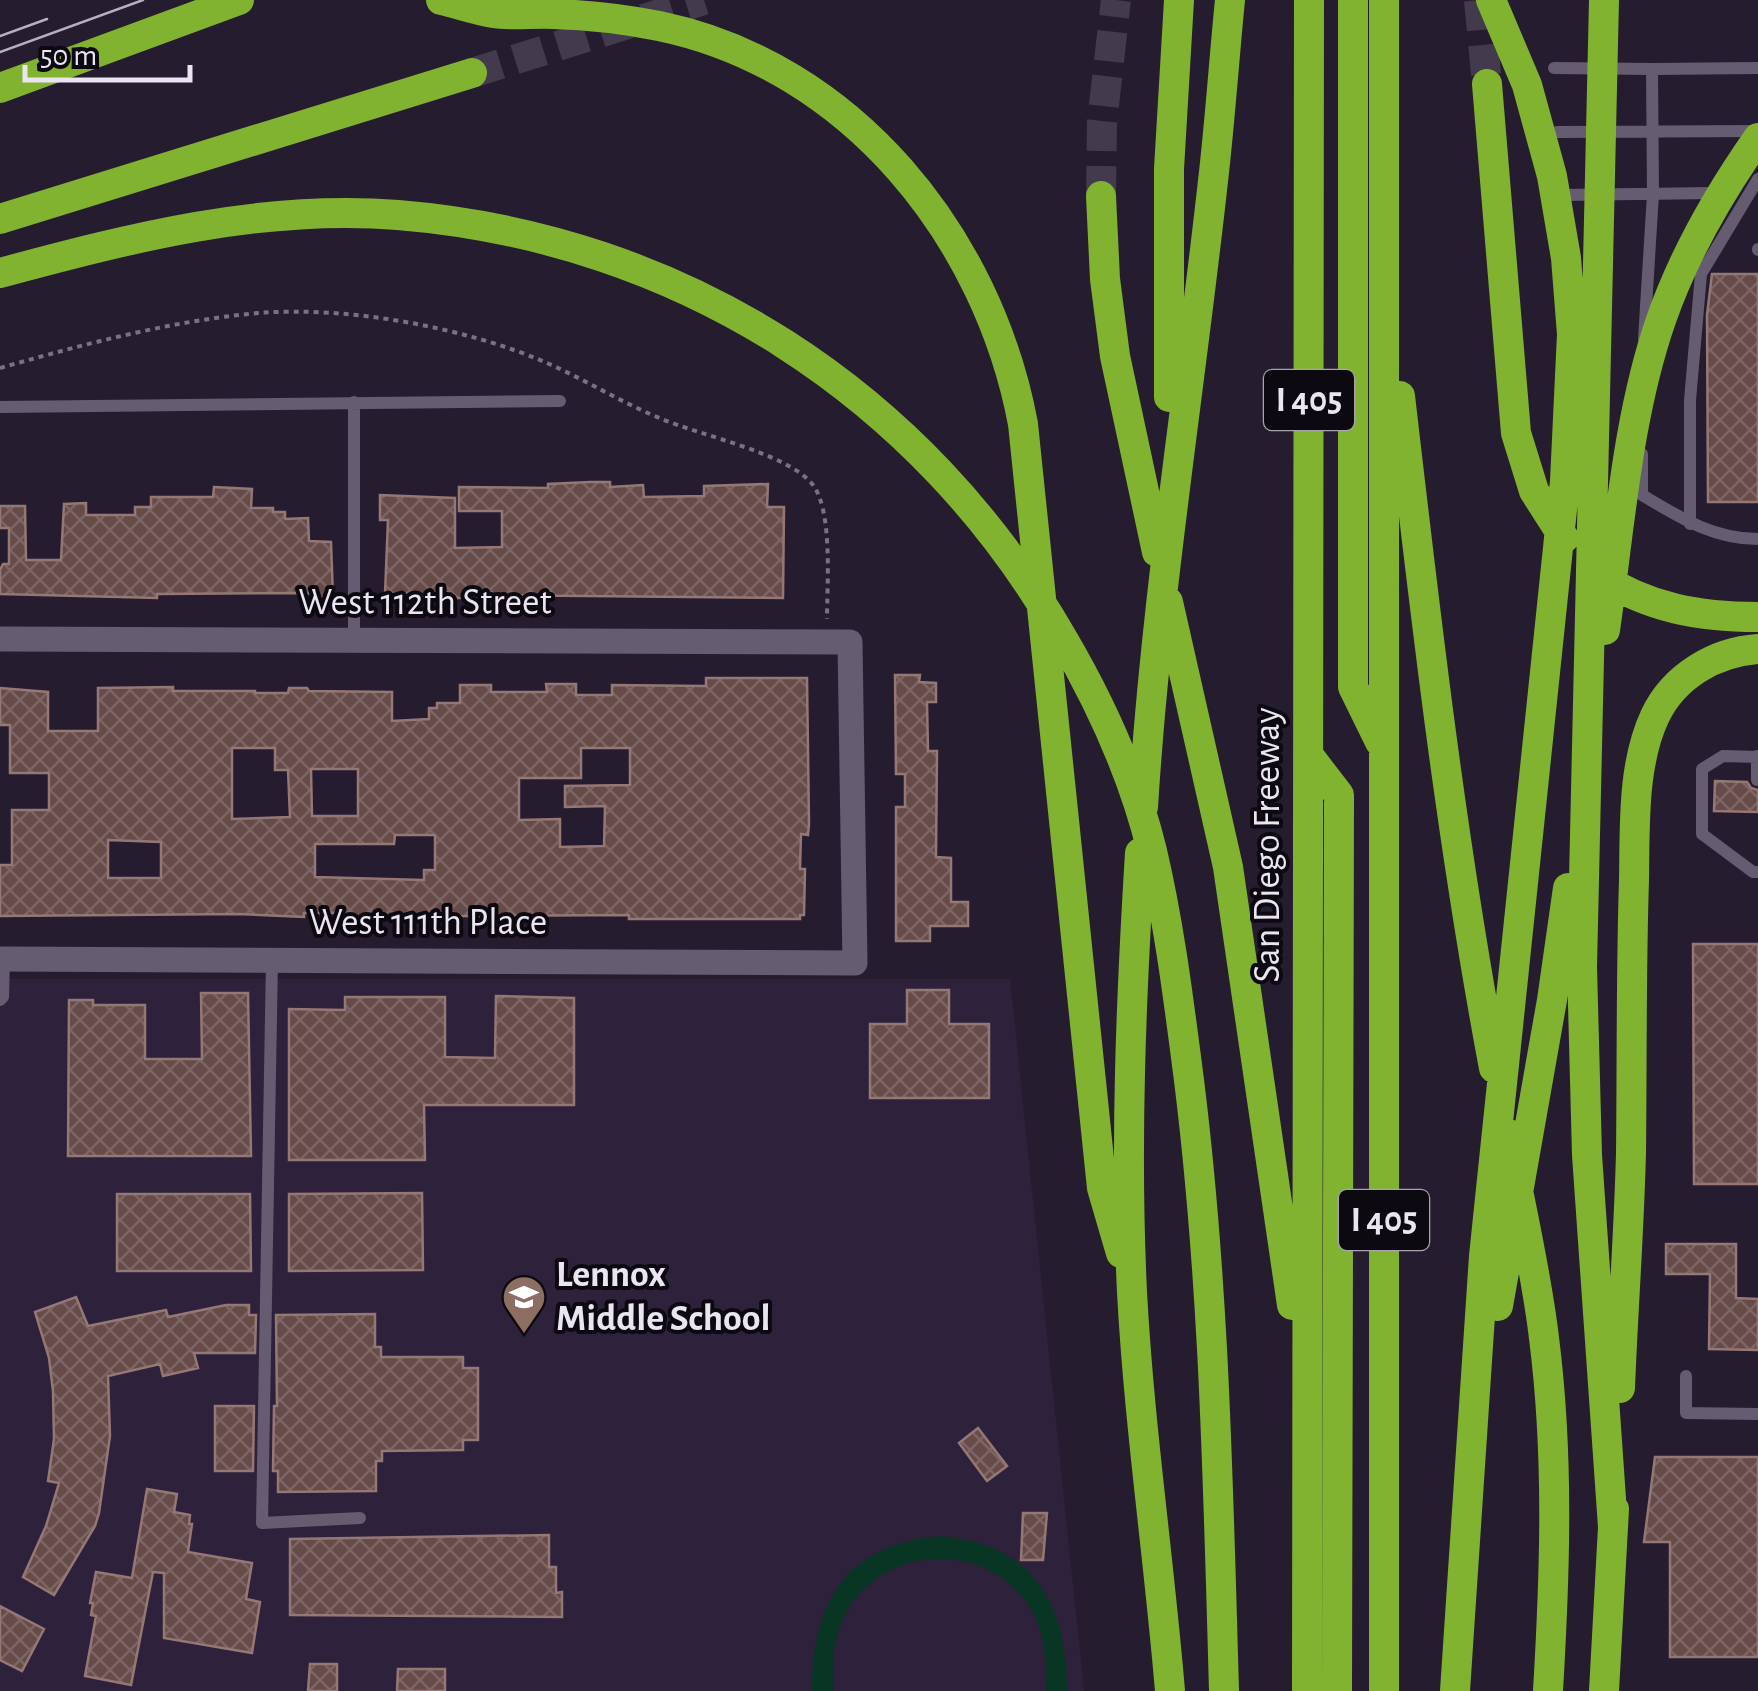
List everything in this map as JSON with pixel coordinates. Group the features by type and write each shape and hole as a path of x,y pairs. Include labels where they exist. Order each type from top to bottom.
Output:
{"highway":[{"path":"0,88 239,0"},
{"path":"441,0 494,13 617,18 678,31 750,56 842,114 882,149 920,192 961,253 1004,345 1022,424 1102,1188 1132,1290"},
{"path":"1170,518 1169,169 1179,0"},
{"path":"1170,1691 1132,1290 1129,1042 1150,702 1213,182 1230,0"},
{"name":"San Diego Freeway","path":"1306,1691 1310,0"},
{"path":"1353,0 1353,687 1384,749"},
{"name":"I 405","path":"1384,0 1384,1691"},
{"path":"1454,1691 1484,1256 1566,466 1572,334 1566,258 1548,160 1527,85 1491,0"},
{"path":"1604,0 1582,968 1587,1155 1613,1527"},
{"path":"0,220 472,73"},
{"path":"1486,84 1516,433 1534,491 1587,568 1614,586 1640,600 1670,609 1699,615 1758,618"},
{"path":"1468,1474 1552,1000 1646,368 1681,269 1758,134"},
{"path":"1100,196 1104,280 1116,356 1228,867 1306,1397"},
{"path":"0,273 190,226 291,216 399,215 516,233 636,270 744,319 839,380 933,462 975,508 1027,578 1082,670 1109,727 1151,847 1178,992 1204,1202 1224,1691"},
{"path":"1384,248 1437,724 1465,911 1544,1336 1556,1499 1548,1691"},
{"path":"1604,1691 1611,1618 1631,1156 1635,828 1641,758 1653,720 1671,690 1711,661 1758,649"},
{"path":"1309,756 1339,795 1337,1691"}],"street":[{"name":"West 112th Street","path":"0,639 850,642 855,963"},
{"name":"West 111th Place","path":"2,959 855,963"}],"lane":[{"path":"1554,68 1758,68"},
{"path":"1652,69 1653,194 1644,324 1642,494 1690,524 1735,538 1758,538"},
{"path":"1557,132 1758,134"},
{"path":"1690,524 1690,400 1701,274 1758,179"},
{"path":"1561,195 1713,193"},
{"path":"0,407 560,401"},
{"path":"354,402 354,640"},
{"path":"1757,780 1758,757 1722,756 1702,769 1702,834 1758,872"},
{"path":"0,1000 2,959"},
{"path":"272,960 262,1523 360,1518"},
{"path":"1686,1376 1686,1413 1758,1414"}],"shaded area":[{"name":"Lennox Middle School","path":"0,979 1010,979 1084,1691 0,1691"}],"green space":[{"path":"939,1536 999,1551 1021,1565 1038,1583 1060,1631 1067,1691 1046,1691 1041,1633 1034,1615 1015,1589 990,1571 962,1561 932,1559 903,1565 876,1579 854,1600 837,1637 833,1691 812,1691 819,1631 840,1584 880,1552"}],"building":[{"path":"1712,274 1758,274 1758,502 1708,502 1707,315"},
{"path":"610,482 610,487 643,485 644,497 704,496 704,486 768,484 767,507 784,507 783,598 424,598 424,594 385,594 388,520 380,520 380,495 455,498 455,548 502,547 502,511 459,511 459,487 548,488 548,484"},
{"path":"214,487 252,489 251,508 273,508 273,512 285,512 285,519 308,518 309,541 331,542 333,598 313,598 313,594 305,593 157,594 157,598 0,594 0,570 3,564 9,564 9,528 0,528 0,506 25,506 26,560 61,560 64,504 86,503 86,515 135,515 135,507 151,507 151,497 213,497"},
{"path":"895,675 920,675 919,682 936,683 936,702 927,702 928,751 937,751 936,857 951,858 951,902 968,902 968,926 930,926 930,941 896,941 896,807 905,807 905,774 896,774"},
{"path":"706,678 807,678 809,824 808,835 801,834 800,869 805,869 804,915 800,919 629,919 629,915 344,917 344,913 304,913 304,917 0,916 0,865 12,865 12,810 49,810 49,773 10,773 10,725 0,725 0,688 48,692 48,731 98,731 98,688 392,692 392,721 429,719 429,708 437,708 437,703 460,703 460,685 491,685 491,692 547,692 546,684 576,684 576,695 612,695 612,685 706,686","holes":["232,748 275,748 275,770 288,770 290,817 232,819","581,748 630,748 630,785 565,786 565,807 605,806 604,846 560,847 560,819 519,820 519,778 581,778","311,769 358,769 358,816 312,816","395,835 435,835 435,870 424,870 424,880 315,877 315,844 394,844","108,840 161,842 161,878 108,878"]},
{"path":"1715,781 1747,782 1758,790 1758,812 1714,811"},
{"path":"1693,944 1758,944 1758,1184 1694,1184"},
{"path":"907,990 949,990 949,1024 989,1024 989,1098 870,1098 870,1024 907,1024"},
{"path":"201,993 248,993 251,1156 68,1156 69,1000 93,1000 93,1005 145,1005 145,1059 202,1059"},
{"path":"496,996 574,998 574,1105 424,1105 425,1160 289,1160 289,1009 345,1010 345,997 445,997 445,1057 495,1058"},
{"path":"422,1193 423,1270 289,1271 289,1194"},
{"path":"117,1194 250,1194 251,1271 117,1271"},
{"path":"1666,1244 1736,1244 1736,1298 1758,1299 1758,1350 1709,1349 1710,1274 1666,1274"},
{"path":"76,1297 88,1326 166,1310 168,1317 226,1305 249,1305 249,1315 256,1315 255,1353 194,1353 198,1368 163,1376 160,1364 108,1376 110,1436 99,1513 54,1595 23,1577 46,1526 59,1483 48,1481 54,1439 53,1391 49,1358 35,1312"},
{"path":"375,1314 375,1347 381,1347 381,1357 463,1357 463,1368 478,1368 478,1440 463,1440 463,1450 382,1451 382,1461 376,1461 376,1491 278,1492 278,1471 273,1471 276,1315"},
{"path":"215,1406 254,1406 253,1471 215,1471"},
{"path":"978,1428 1007,1466 987,1481 959,1443"},
{"path":"1655,1457 1758,1457 1758,1657 1670,1657 1670,1542 1644,1542"},
{"path":"147,1489 177,1494 174,1512 190,1515 192,1524 188,1552 252,1563 246,1599 260,1602 252,1653 164,1638 164,1573 153,1572 131,1685 85,1676 96,1616 91,1615 90,1603 96,1572 132,1578"},
{"path":"1023,1513 1047,1513 1043,1560 1021,1560"},
{"path":"549,1535 549,1567 556,1567 556,1593 562,1592 562,1617 290,1615 290,1539"},
{"path":"0,1606 44,1629 22,1671 0,1660"},
{"path":"310,1664 337,1664 337,1691 308,1691"},
{"path":"398,1669 445,1669 445,1691 397,1691"}],"tunnel":[{"path":"472,73 704,0"},
{"path":"1101,196 1102,122 1116,0"},
{"path":"1479,0 1487,84"}],"tram line":[{"path":"0,52 143,0"},
{"path":"0,36 47,19"}],"place":[{"name":"Lennox Middle School","path":"524,1335"}]}
